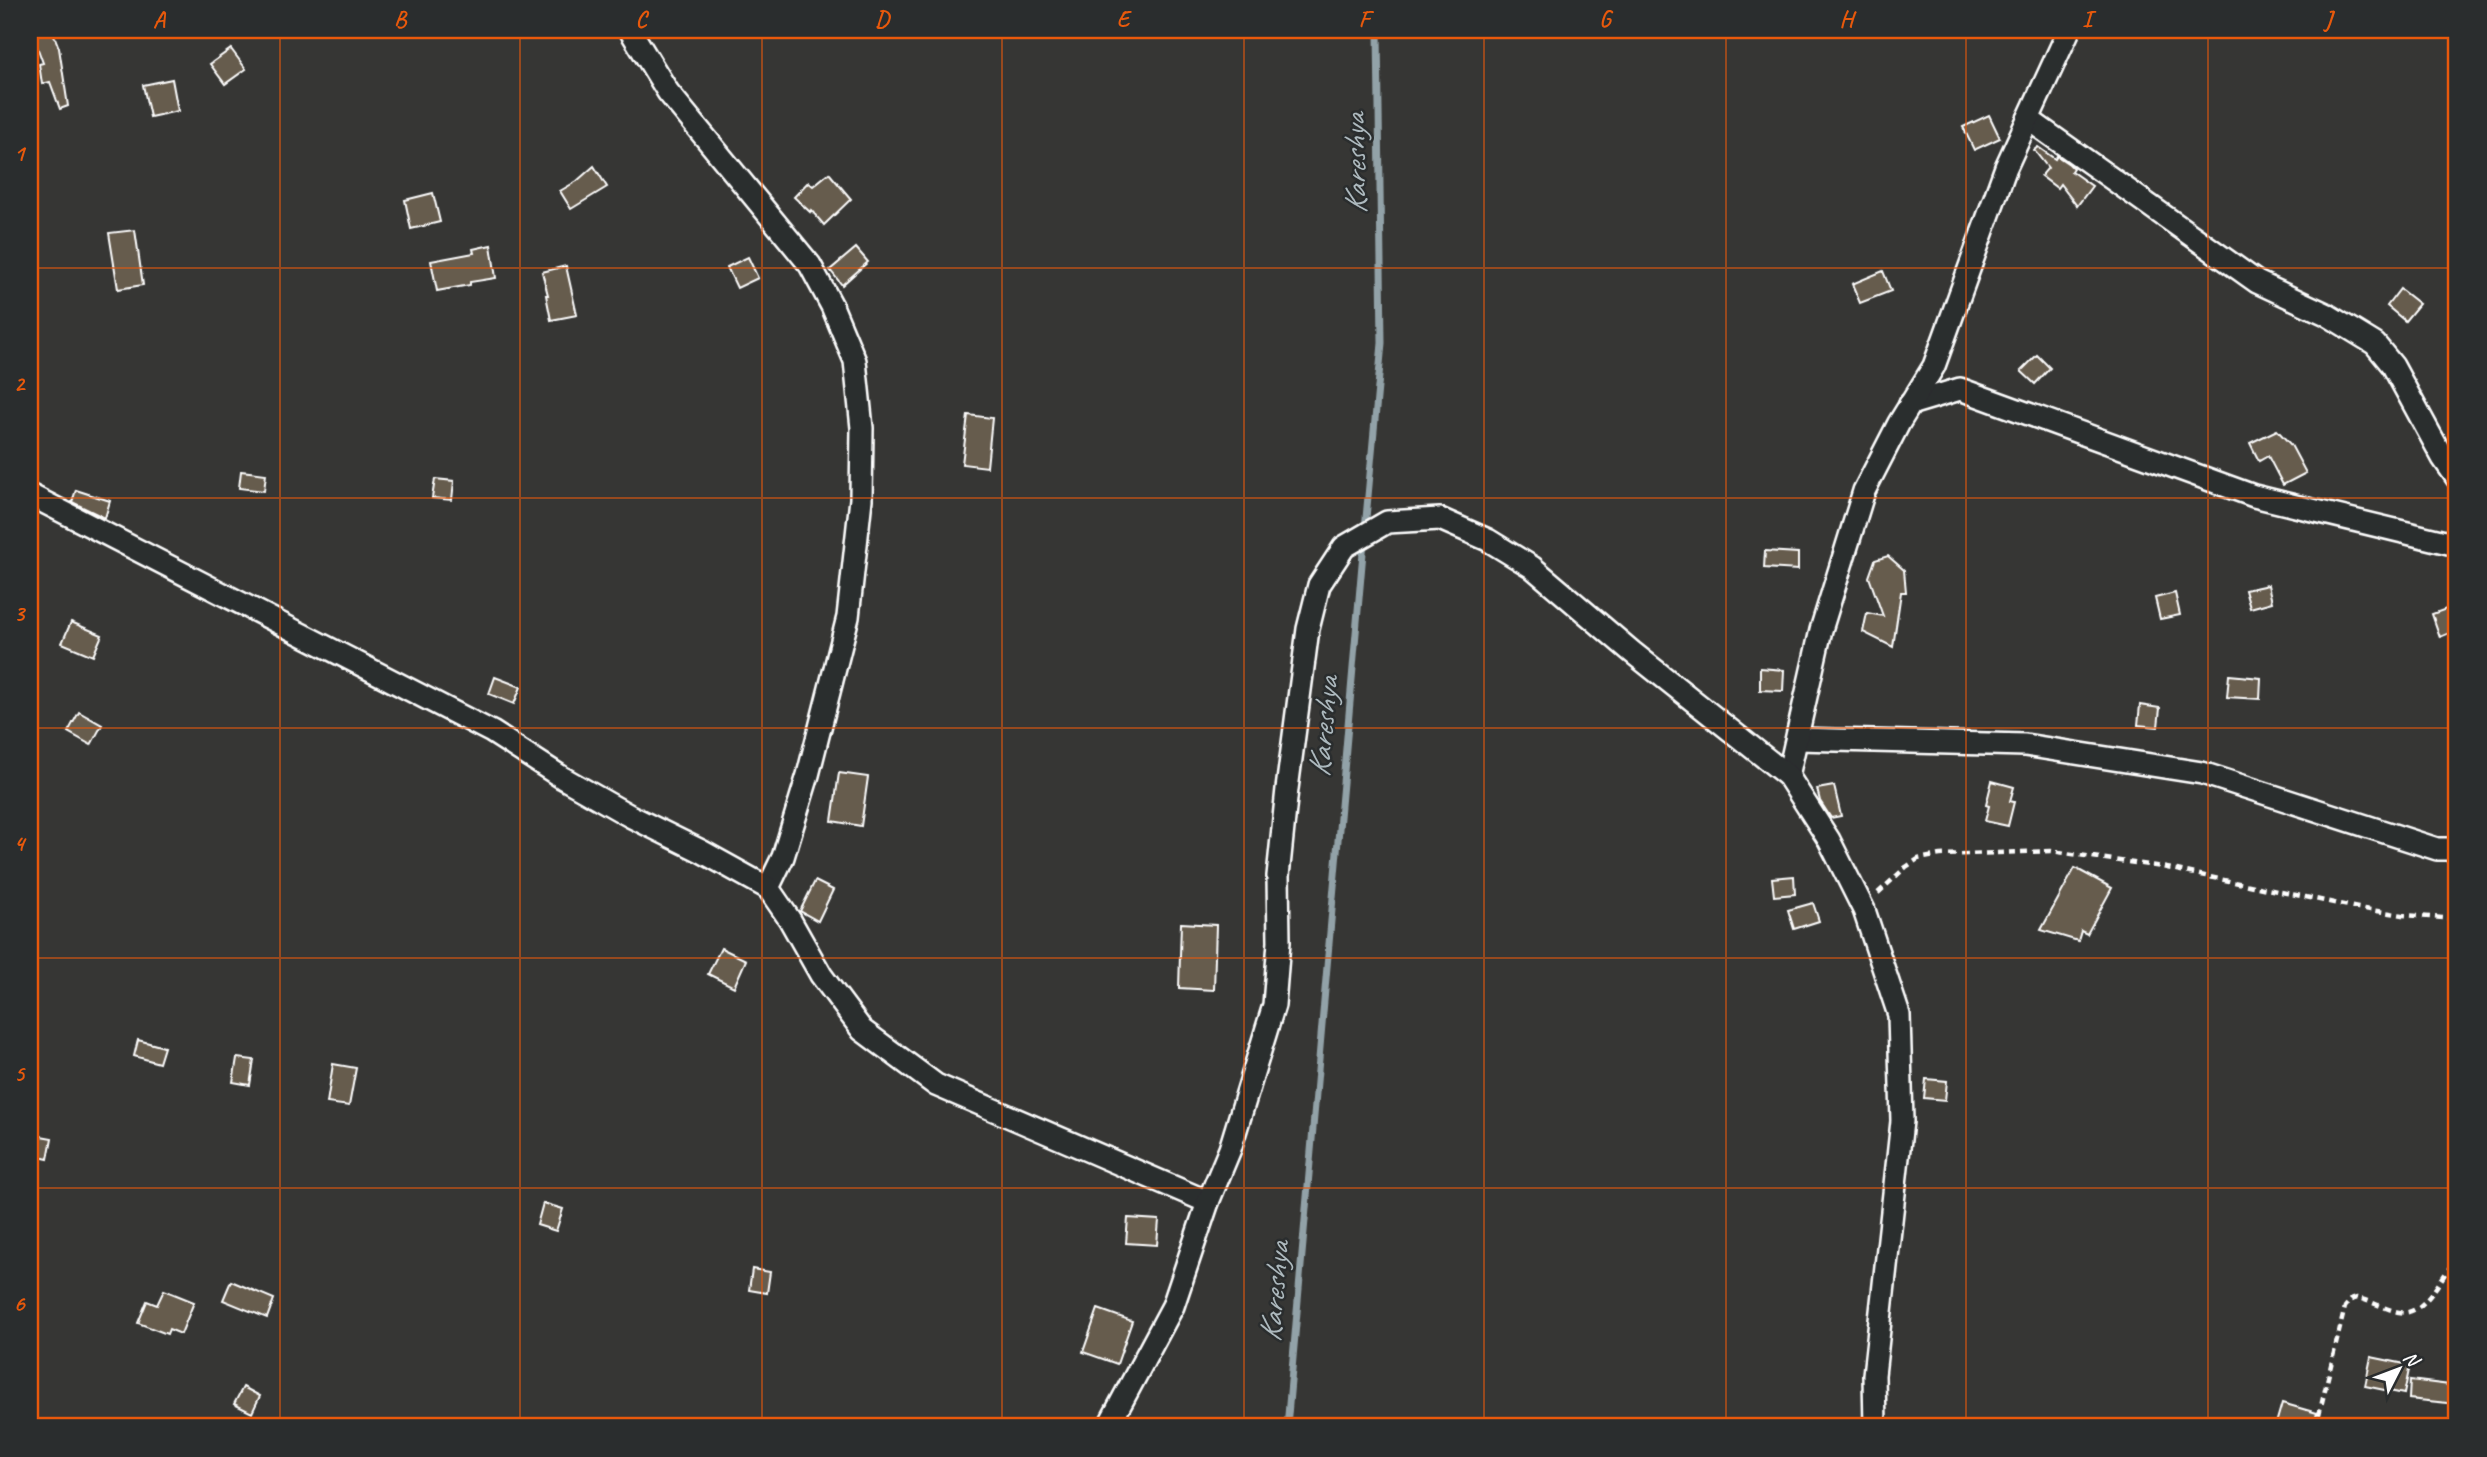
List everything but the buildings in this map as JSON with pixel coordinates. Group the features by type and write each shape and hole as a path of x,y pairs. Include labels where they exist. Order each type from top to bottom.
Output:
{"street":[{"path":"630,30 668,92 810,265 832,306 855,361 862,428 861,499 848,617 804,788 783,857 768,888"},
{"path":"1788,776 1821,629 1864,491 1910,404 1934,366 2006,167 2069,30"},
{"path":"2028,119 2257,282 2326,314 2375,344 2393,366 2443,458 2457,478"},
{"path":"1910,404 1960,390 2254,496 2457,545"},
{"path":"30,495 492,732 608,804 768,888 790,920 821,975 862,1030 899,1059 936,1085 969,1101 1019,1119 1208,1202"},
{"path":"1113,1424 1173,1306 1208,1202 1230,1149 1274,1005 1279,942 1278,876 1287,789 1308,629 1319,584 1344,547 1387,523 1440,519 1488,540 1532,567 1632,652 1788,776 1829,840 1864,910 1899,1015 1902,1121 1874,1375 1875,1427"},
{"path":"1798,739 2025,745 2202,773 2437,849 2457,849"}],"path":[{"path":"1864,910 1883,888 1918,859 1940,855 2051,851 2162,867 2369,910 2457,919"},
{"path":"2316,1427 2345,1307 2357,1298 2400,1313 2411,1313 2422,1307 2457,1259"}],"waterway":[{"name":"Kareshya","path":"1365,529 1382,343 1378,30"},
{"name":"Kareshya","path":"1287,1427 1364,541"}]}
